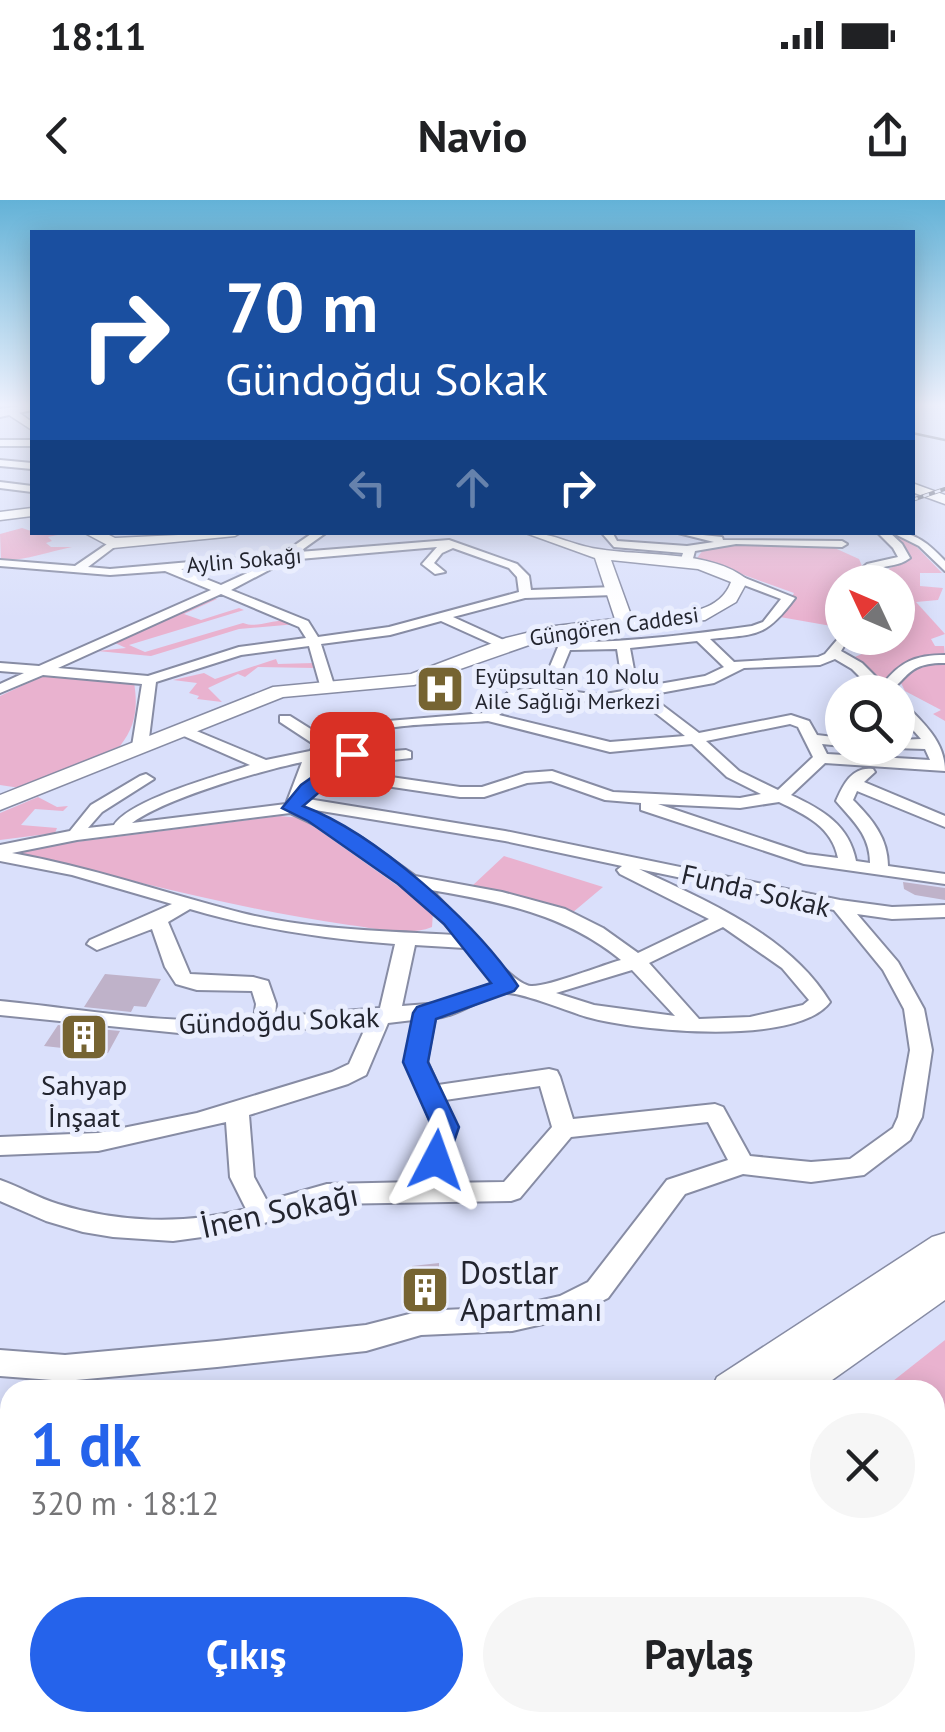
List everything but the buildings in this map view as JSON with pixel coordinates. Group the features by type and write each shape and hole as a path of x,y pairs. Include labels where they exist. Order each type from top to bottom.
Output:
{"main road":[{"path":"915,488 945,500"},
{"path":"0,516 29,505"},
{"path":"96,535 113,543 202,535"},
{"name":"Güngören Caddesi","path":"0,803 280,691 327,684 414,680 502,645 543,634 700,616 722,607 739,589 740,580 688,556 602,555 539,535"},
{"path":"602,555 625,623"},
{"path":"746,1380 945,1248"},
{"path":"799,1380 945,1280"}],"street":[{"path":"0,485 30,489"},
{"path":"0,497 29,505"},
{"path":"0,689 220,591 287,557 318,535"},
{"path":"439,572 428,564 438,551 464,535"},
{"path":"608,535 614,544 688,556 724,542"},
{"path":"692,535 724,542 842,544"},
{"path":"742,535 757,541"},
{"path":"829,535 879,564 896,563 904,558 885,535"},
{"path":"903,535 923,544 945,568"},
{"path":"80,568 113,543"},
{"name":"Aylin Sokağı","path":"0,563 110,572 451,544 513,566 524,576 525,594"},
{"path":"166,567 304,624 314,641 327,684"},
{"path":"543,634 565,646 622,645 755,630 768,624 788,598 740,580"},
{"path":"0,667 150,680 240,651 390,631 525,594 614,591"},
{"path":"442,617 502,645"},
{"path":"701,638 733,668"},
{"path":"622,645 627,680 636,694 674,719 740,778 805,808 839,836 848,852 848,864"},
{"path":"546,692 565,646"},
{"path":"488,716 515,694 546,692 599,699 709,680 755,662 820,661 828,655"},
{"path":"837,655 866,675"},
{"path":"896,675 916,661 945,659"},
{"path":"140,746 150,680"},
{"path":"119,831 127,818 146,808 320,749 348,731 488,716 610,748 695,738 791,719 804,724 821,758"},
{"path":"284,718 320,749"},
{"path":"610,798 740,803 782,796 821,758 942,765 932,744 915,724"},
{"path":"182,730 264,765"},
{"path":"813,739 825,740"},
{"path":"915,744 932,744"},
{"path":"293,805 302,776 320,749"},
{"path":"293,805 352,754 368,758 406,754"},
{"path":"368,758 366,770 370,776 391,783 473,793 526,778 552,776 788,854 945,879"},
{"path":"867,772 852,783 844,801 882,849 879,869"},
{"path":"78,836 84,822 96,810 146,779"},
{"path":"852,783 945,822"},
{"path":"293,805 405,880 452,920 506,986 593,1012 692,1026 750,1024 810,1010 820,1002 809,980 722,920 602,859"},
{"name":"Funda Sokak","path":"0,853 78,836 293,805 453,826 840,906 890,967 914,1009 920,1050 910,1118 902,1134 889,1146 855,1168 811,1172 744,1164 676,1187 598,1290 565,1308 512,1319 421,1323 366,1338 198,1356 65,1368 0,1363"},
{"path":"0,853 75,870 186,904 290,927 406,940 468,942"},
{"path":"405,880 558,913 583,924 672,993 692,1026"},
{"path":"97,944 158,920 186,904"},
{"path":"840,906 892,913 945,911"},
{"path":"158,920 185,981 245,981 265,989 264,1025"},
{"path":"534,993 635,962 722,920"},
{"path":"0,1146 98,1142 198,1122 340,1078 358,1068 384,1017 406,940"},
{"name":"Gündoğdu Sokak","path":"0,1008 189,1027 264,1025 444,1010 506,986"},
{"path":"425,1013 416,1062 445,1127 426,1194"},
{"path":"430,1094 549,1076 564,1130 715,1113 744,1164"},
{"path":"237,1109 242,1177 261,1213"},
{"name":"İnen Sokağı","path":"0,1190 88,1222 170,1233 235,1222 320,1195 374,1189 426,1194 511,1192 564,1130"}],"shaded area":[{"path":"22,528 30,531 30,535 58,535 48,537 52,541 46,543 51,547 72,547 1,560 0,534"},
{"path":"889,535 911,541 942,573 920,573 920,586 943,588 938,600 916,602 945,634 931,639 935,646 944,646 945,656 914,658 892,675 871,675 850,659 860,655 915,655 915,565 896,565 910,558"},
{"path":"828,545 859,559 862,565 825,565 825,625 780,617 794,593 697,558 706,546"},
{"path":"217,599 184,614 201,620 239,608 244,610 129,645 145,652 243,623 297,624 239,629 151,656 97,651 126,648 115,643"},
{"path":"276,659 278,664 314,663 314,668 258,667 245,677 238,674 208,688 222,702 197,699 199,696 189,693 197,683 173,680 204,673 215,679"},
{"path":"945,662 945,721 933,714 941,710 915,696 915,675 907,675 918,665"},
{"path":"43,676 134,682 133,724 120,746 20,788 0,785 0,696"},
{"path":"38,797 57,807 68,806 63,811 35,809 21,825 57,828 55,833 0,840 0,813"},
{"path":"280,816 302,818 419,901 433,913 432,927 391,931 266,911 21,853 28,848"},
{"path":"504,856 603,887 572,913 472,886"},
{"path":"945,1340 945,1380 894,1380"}],"railway":[{"path":"915,499 945,489"}],"place":[{"name":"Eyüpsultan 10 Nolu Aile Sağlığı Merkezi","path":"440,689"},
{"name":"Sahyap İnşaat","path":"84,1037"},
{"name":"Dostlar Apartmanı","path":"425,1290"}],"route":[{"path":"352,754 308,789 292,808 315,817 405,880 452,920 506,986 444,1010 425,1013 416,1062 445,1127 436,1160"}]}
